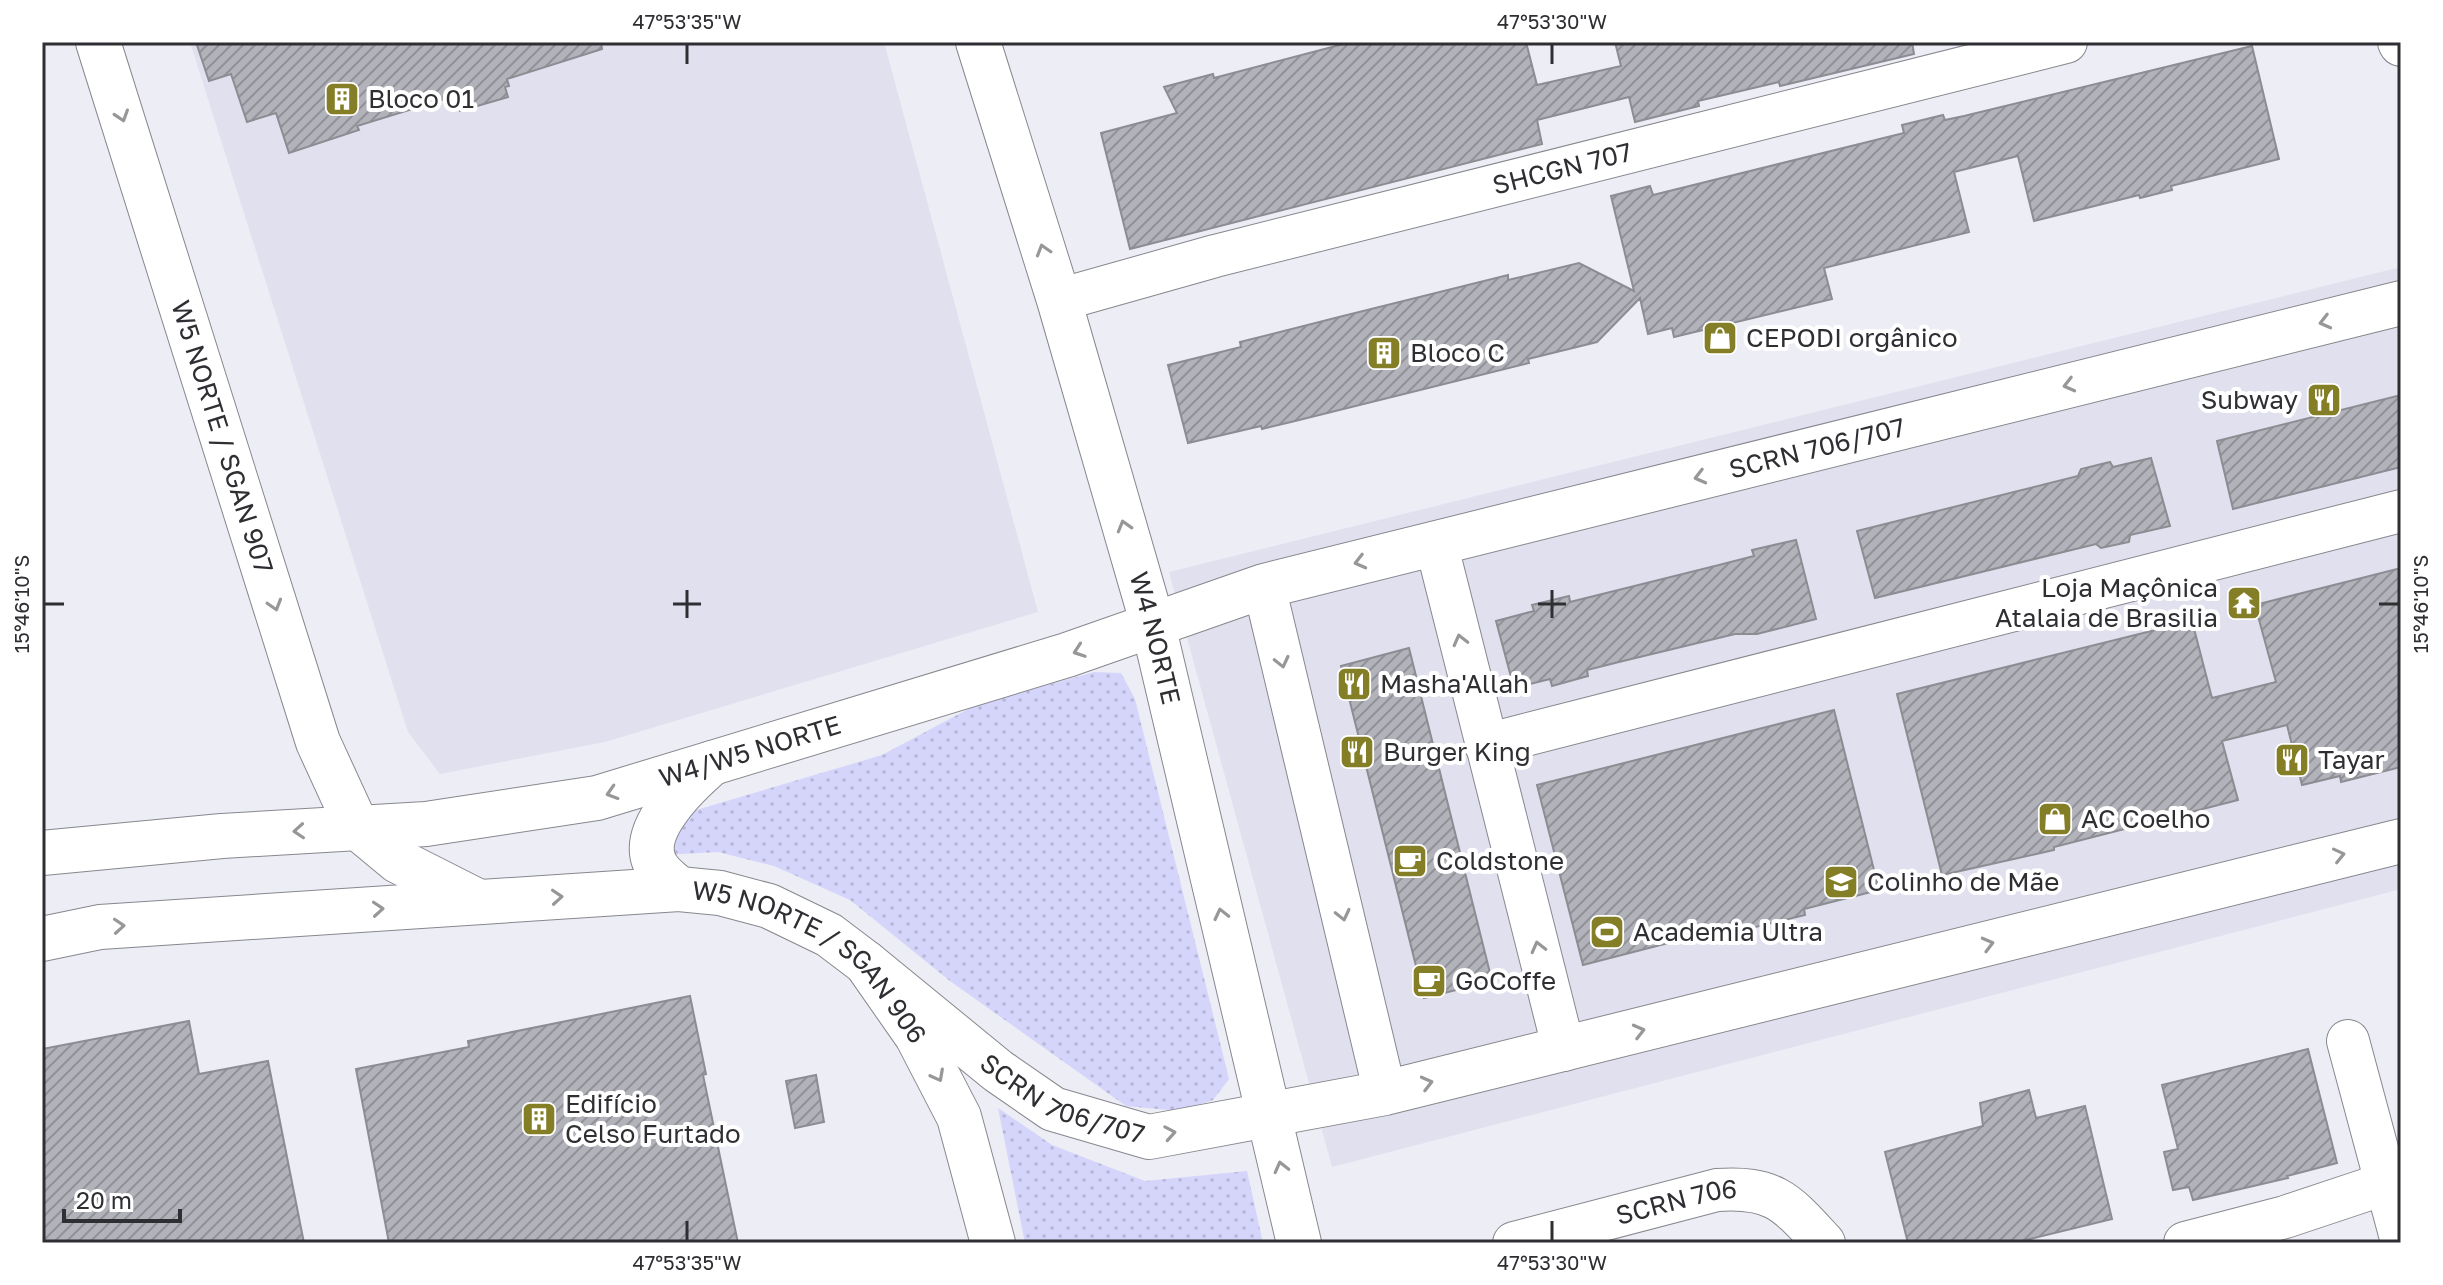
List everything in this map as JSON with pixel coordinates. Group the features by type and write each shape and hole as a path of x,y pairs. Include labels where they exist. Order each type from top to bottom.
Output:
{"main road":[{"name":"W5 NORTE / SGAN 907","path":"98,42 318,742 357,827"},
{"name":"W4 NORTE","path":"978,42 1059,300 1153,625 1299,1243"},
{"name":"SCRN 706/707","path":"1436,543 2401,303"},
{"name":"W4/W5 NORTE","path":"42,853 426,824 597,798 1067,655 1264,586 1436,543"},
{"path":"679,889 660,872 653,860 652,845 658,826 687,784 714,762"},
{"path":"357,827 398,861 479,902"},
{"name":"SCRN 706/707","path":"866,963 998,1071 1053,1109 1149,1137 1385,1093 2401,841"},
{"name":"W5 NORTE / SGAN 906","path":"479,902 679,889 720,893 769,906 829,935 866,963 917,1036 959,1117 993,1243"},
{"path":"42,939 100,927 479,902"}],"street":[{"name":"SHCGN 707","path":"1059,300 1215,256 2066,42"},
{"path":"1486,745 2401,511"},
{"path":"1436,543 1564,1050"},
{"path":"1264,586 1385,1093"},
{"path":"2348,1041 2401,1238"},
{"path":"2185,1243 2285,1217 2387,1183"},
{"name":"SCRN 706","path":"1514,1243 1717,1190 1742,1189 1765,1192 1778,1199 1824,1243"}],"shaded area":[{"path":"190,42 884,42 1038,612 605,742 440,774 408,732"},
{"path":"2401,267 2401,889 1332,1167 1169,572"},
{"path":"1094,672 1121,673 1135,699 1229,1079 1213,1100 1179,1111 1126,1106 950,981 850,900 774,866 718,852 662,855 676,816 882,755 974,706"},
{"path":"998,1108 1052,1145 1145,1181 1247,1171 1263,1243 1025,1243"}],"building":[{"name":"Bloco 01","path":"196,42 601,42 602,49 507,79 509,86 505,87 508,97 460,111 457,101 453,102 451,97 357,126 359,130 289,153 276,113 247,122 231,74 209,81"},
{"path":"1351,42 1526,42 1537,85 1621,66 1615,42 1912,42 1914,54 1780,86 1779,82 1698,101 1699,106 1635,122 1629,97 1537,120 1542,144 1130,249 1101,133 1177,113 1164,87 1213,74 1214,78"},
{"path":"2252,46 2279,159 2171,186 2172,190 2034,221 2018,156 1954,172 1969,232 1824,268 1832,299 1674,337 1672,328 1648,334 1640,298 1597,342 1528,359 1529,363 1291,422 1188,443 1168,365 1241,347 1240,342 1508,275 1508,280 1579,263 1634,291 1611,196 1650,186 1653,195 1904,133 1902,125 1943,115 1945,120 1964,116"},
{"path":"2401,395 2401,467 2233,509 2217,441"},
{"path":"2151,458 2170,526 2130,535 2129,542 2101,548 2096,544 1875,598 1857,531 2078,476 2081,469 2110,462 2113,467"},
{"path":"1796,540 1816,619 1757,634 1735,634 1587,670 1588,676 1552,686 1550,679 1514,688 1496,621 1534,611 1532,605 1569,596 1570,602 1754,556 1752,550"},
{"path":"2401,568 2401,767 2341,782 2340,776 2302,785 2287,725 2222,741 2238,800 2054,847 2054,850 1942,875 1897,694 2192,621 2212,698 2276,682 2255,605"},
{"path":"1409,648 1492,981 1424,998 1341,666"},
{"path":"1834,710 1879,890 1804,909 1805,915 1739,931 1738,925 1583,965 1537,785"},
{"name":"Edifício Celso Furtado","path":"690,996 738,1243 389,1243 356,1069 469,1047 468,1041"},
{"path":"189,1021 199,1074 268,1061 304,1243 42,1243 42,1049"},
{"path":"2308,1049 2337,1163 2193,1200 2189,1187 2173,1190 2164,1152 2178,1149 2162,1085"},
{"path":"816,1075 824,1122 795,1128 786,1081"},
{"path":"2029,1090 2036,1118 2085,1106 2112,1219 2014,1243 1908,1243 1885,1152 1983,1126 1980,1103"}],"place":[{"name":"Bloco 01","path":"342,99"},
{"name":"CEPODI orgânico","path":"1720,338"},
{"name":"Bloco C","path":"1384,353"},
{"name":"Subway","path":"2324,400"},
{"name":"Loja Maçônica Atalaia de Brasilia","path":"2244,603"},
{"name":"Masha'Allah","path":"1354,684"},
{"name":"Burger King","path":"1357,752"},
{"name":"Tayar","path":"2292,760"},
{"name":"AC Coelho","path":"2055,819"},
{"name":"Coldstone","path":"1410,861"},
{"name":"Colinho de Mãe","path":"1841,882"},
{"name":"Academia Ultra","path":"1607,932"},
{"name":"GoCoffe","path":"1429,981"},
{"name":"Edifício Celso Furtado","path":"539,1119"}]}
